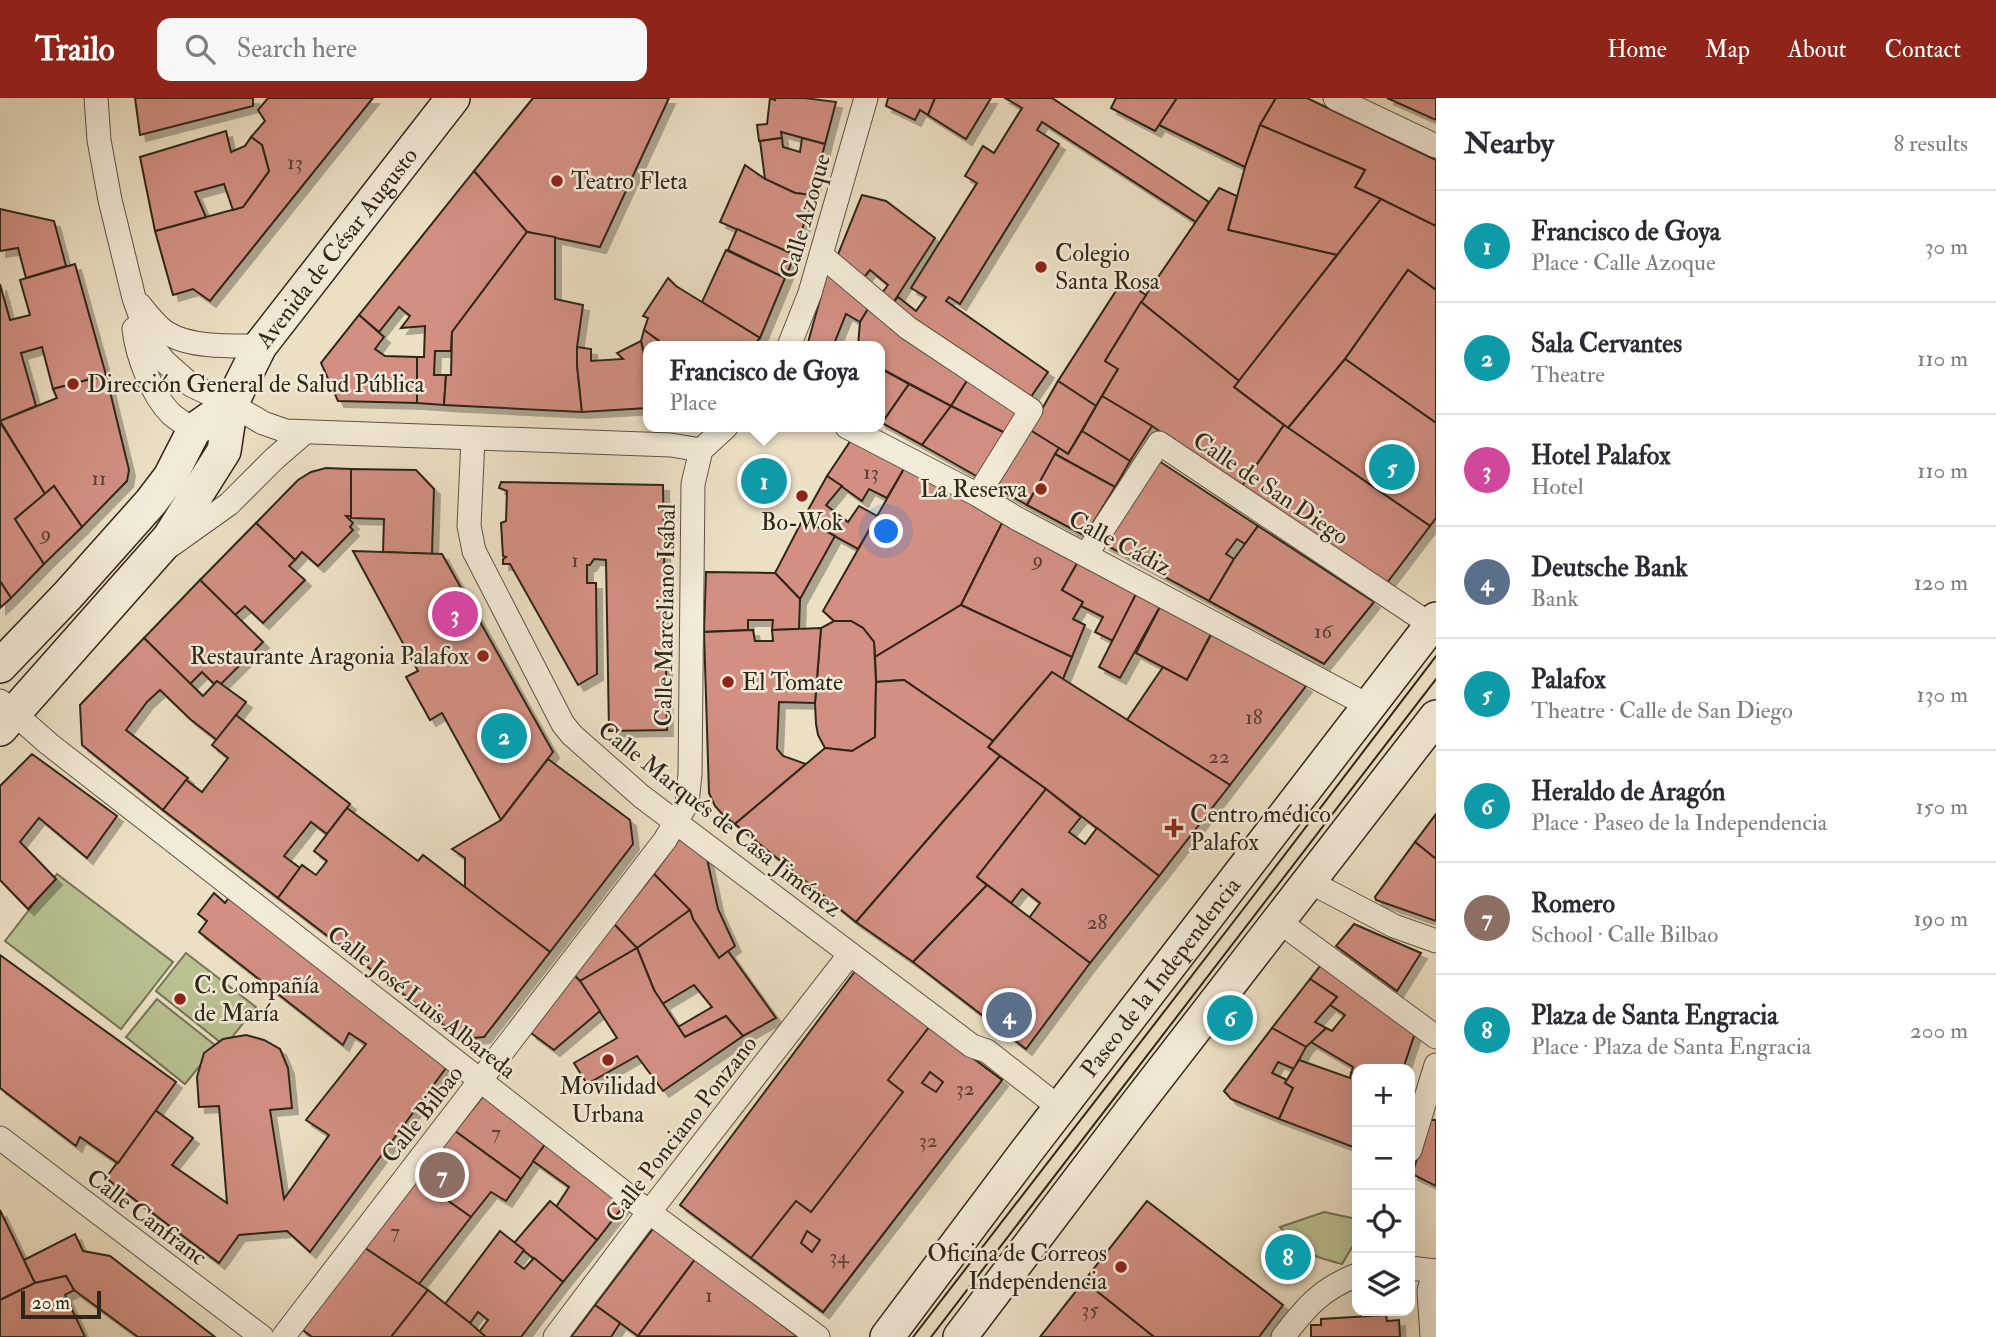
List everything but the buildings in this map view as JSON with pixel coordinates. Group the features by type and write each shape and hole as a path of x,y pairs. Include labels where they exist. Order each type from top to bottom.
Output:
{"street":[{"path":"96,98 105,172 134,298 150,343 164,361 191,385 276,429 303,433 671,445 701,450 721,432"},
{"name":"Avenida de César Augusto","path":"5,715 151,561 184,517 224,451 231,404 260,346 453,98"},
{"name":"Calle Azoque","path":"791,341 810,293 866,98"},
{"path":"1335,98 1436,146"},
{"path":"821,256 908,328 1031,410 978,495"},
{"path":"134,298 160,327 179,338 221,345 260,346"},
{"path":"134,298 135,342 152,386 171,413 194,430"},
{"name":"Avenida de César Augusto","path":"0,666 159,493 194,430 231,404"},
{"name":"Calle Cádiz","path":"857,432 1369,706"},
{"name":"Avenida de César Augusto","path":"151,561 229,504 303,433"},
{"name":"Calle Marqués de Casa Jiménez","path":"473,439 470,537 479,564 563,724 589,751 641,796 972,1046 987,1051 1061,1109"},
{"name":"Calle de San Diego","path":"1086,555 1159,443 1434,622"},
{"name":"Calle Marceliano Isábal","path":"676,821 687,803 690,774 693,484 701,450"},
{"name":"Paseo de la Independencia","path":"887,1337 1434,622"},
{"name":"Calle José Luis Albareda","path":"5,715 49,744 649,1212 818,1337"},
{"path":"960,1337 1137,1103 1436,717"},
{"name":"Calle Bilbao","path":"283,1337 665,840 676,821"},
{"path":"1310,882 1394,926 1436,941"},
{"path":"1285,926 1436,1037"},
{"name":"Calle Ponciano Ponzano","path":"555,1337 850,954"},
{"path":"1415,1134 1436,1065"},
{"name":"Calle Canfranc","path":"0,1139 262,1337"},
{"path":"1415,1269 1435,1271 1429,1291 1431,1330"},
{"path":"1283,1337 1320,1294 1336,1283 1352,1277"}],"green space":[{"path":"57,874 173,962 121,1029 5,941"},
{"path":"186,953 256,1007 225,1046 156,991"},
{"path":"157,999 216,1046 185,1084 126,1037"},
{"path":"1324,1212 1352,1218 1352,1247 1342,1264 1307,1252 1280,1227"}],"tram line":[{"path":"913,1337 1436,656"},
{"path":"931,1337 1436,679"}],"place":[{"name":"Teatro Fleta","path":"557,181"},
{"name":"Colegio Santa Rosa","path":"1041,267"},
{"name":"Dirección General de Salud Pública","path":"73,384"},
{"name":"Palafox","path":"1392,467"},
{"name":"Francisco de Goya","path":"764,481"},
{"name":"La Reserva","path":"1041,489"},
{"name":"Bo-Wok","path":"802,496"},
{"name":"Hotel Palafox","path":"455,614"},
{"name":"Restaurante Aragonia Palafox","path":"483,656"},
{"name":"El Tomate","path":"728,682"},
{"name":"Sala Cervantes","path":"504,736"},
{"name":"Centro médico Palafox","path":"1174,828"},
{"name":"C. Compañía de María","path":"180,999"},
{"name":"Deutsche Bank","path":"1009,1015"},
{"name":"Heraldo de Aragón","path":"1230,1018"},
{"name":"Movilidad Urbana","path":"608,1060"},
{"name":"Romero","path":"442,1175"},
{"name":"Plaza de Santa Engracia","path":"1288,1257"},
{"name":"Oficina de Correos Independencia","path":"1121,1267"}]}
